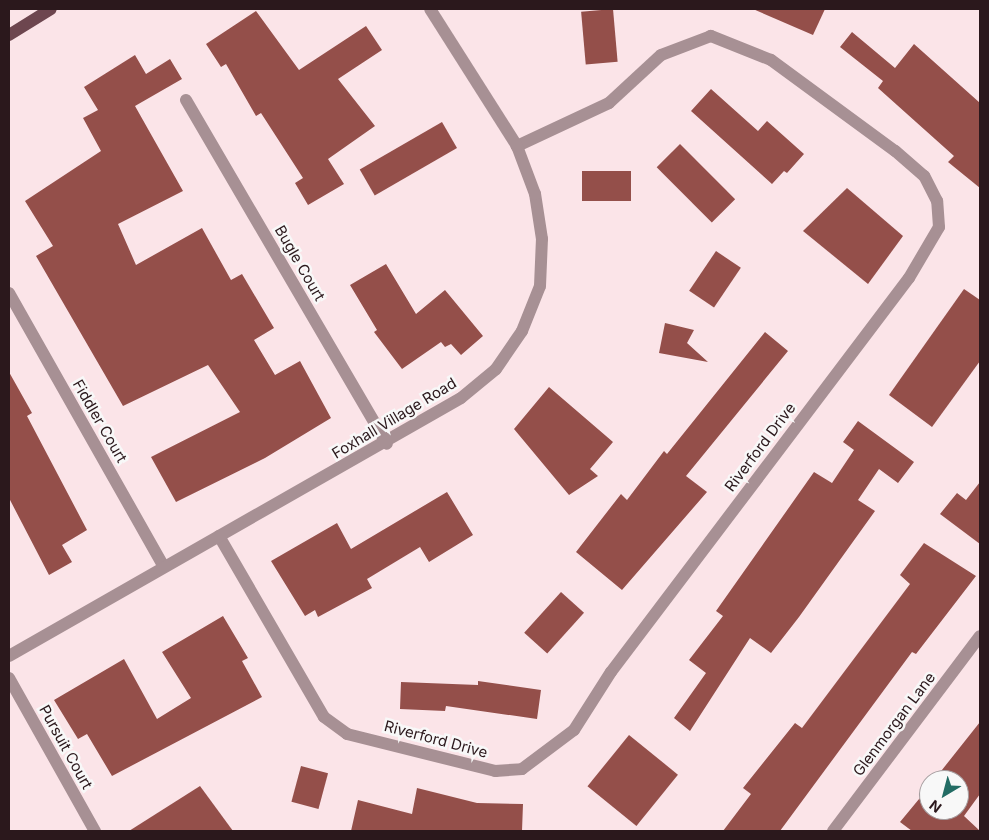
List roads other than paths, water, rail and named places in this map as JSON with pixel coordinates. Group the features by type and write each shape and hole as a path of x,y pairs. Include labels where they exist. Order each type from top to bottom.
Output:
{"main road":[{"path":"9,35 51,9"}],"street":[{"name":"Foxhall Village Road","path":"9,656 163,566 387,444 461,398 496,369 522,331 540,286 542,239 535,194 517,146 430,9"},
{"name":"Riverford Drive","path":"219,536 324,717 347,734 494,771 522,769 574,730 628,649 909,278 939,227 937,201 924,176 895,152 771,60 711,36 661,55 609,103 517,146"},
{"name":"Bugle Court","path":"186,100 387,444"},
{"name":"Fiddler Court","path":"9,293 163,566"},
{"name":"Glenmorgan Lane","path":"832,831 980,636"},
{"name":"Pursuit Court","path":"9,678 95,831"}]}
